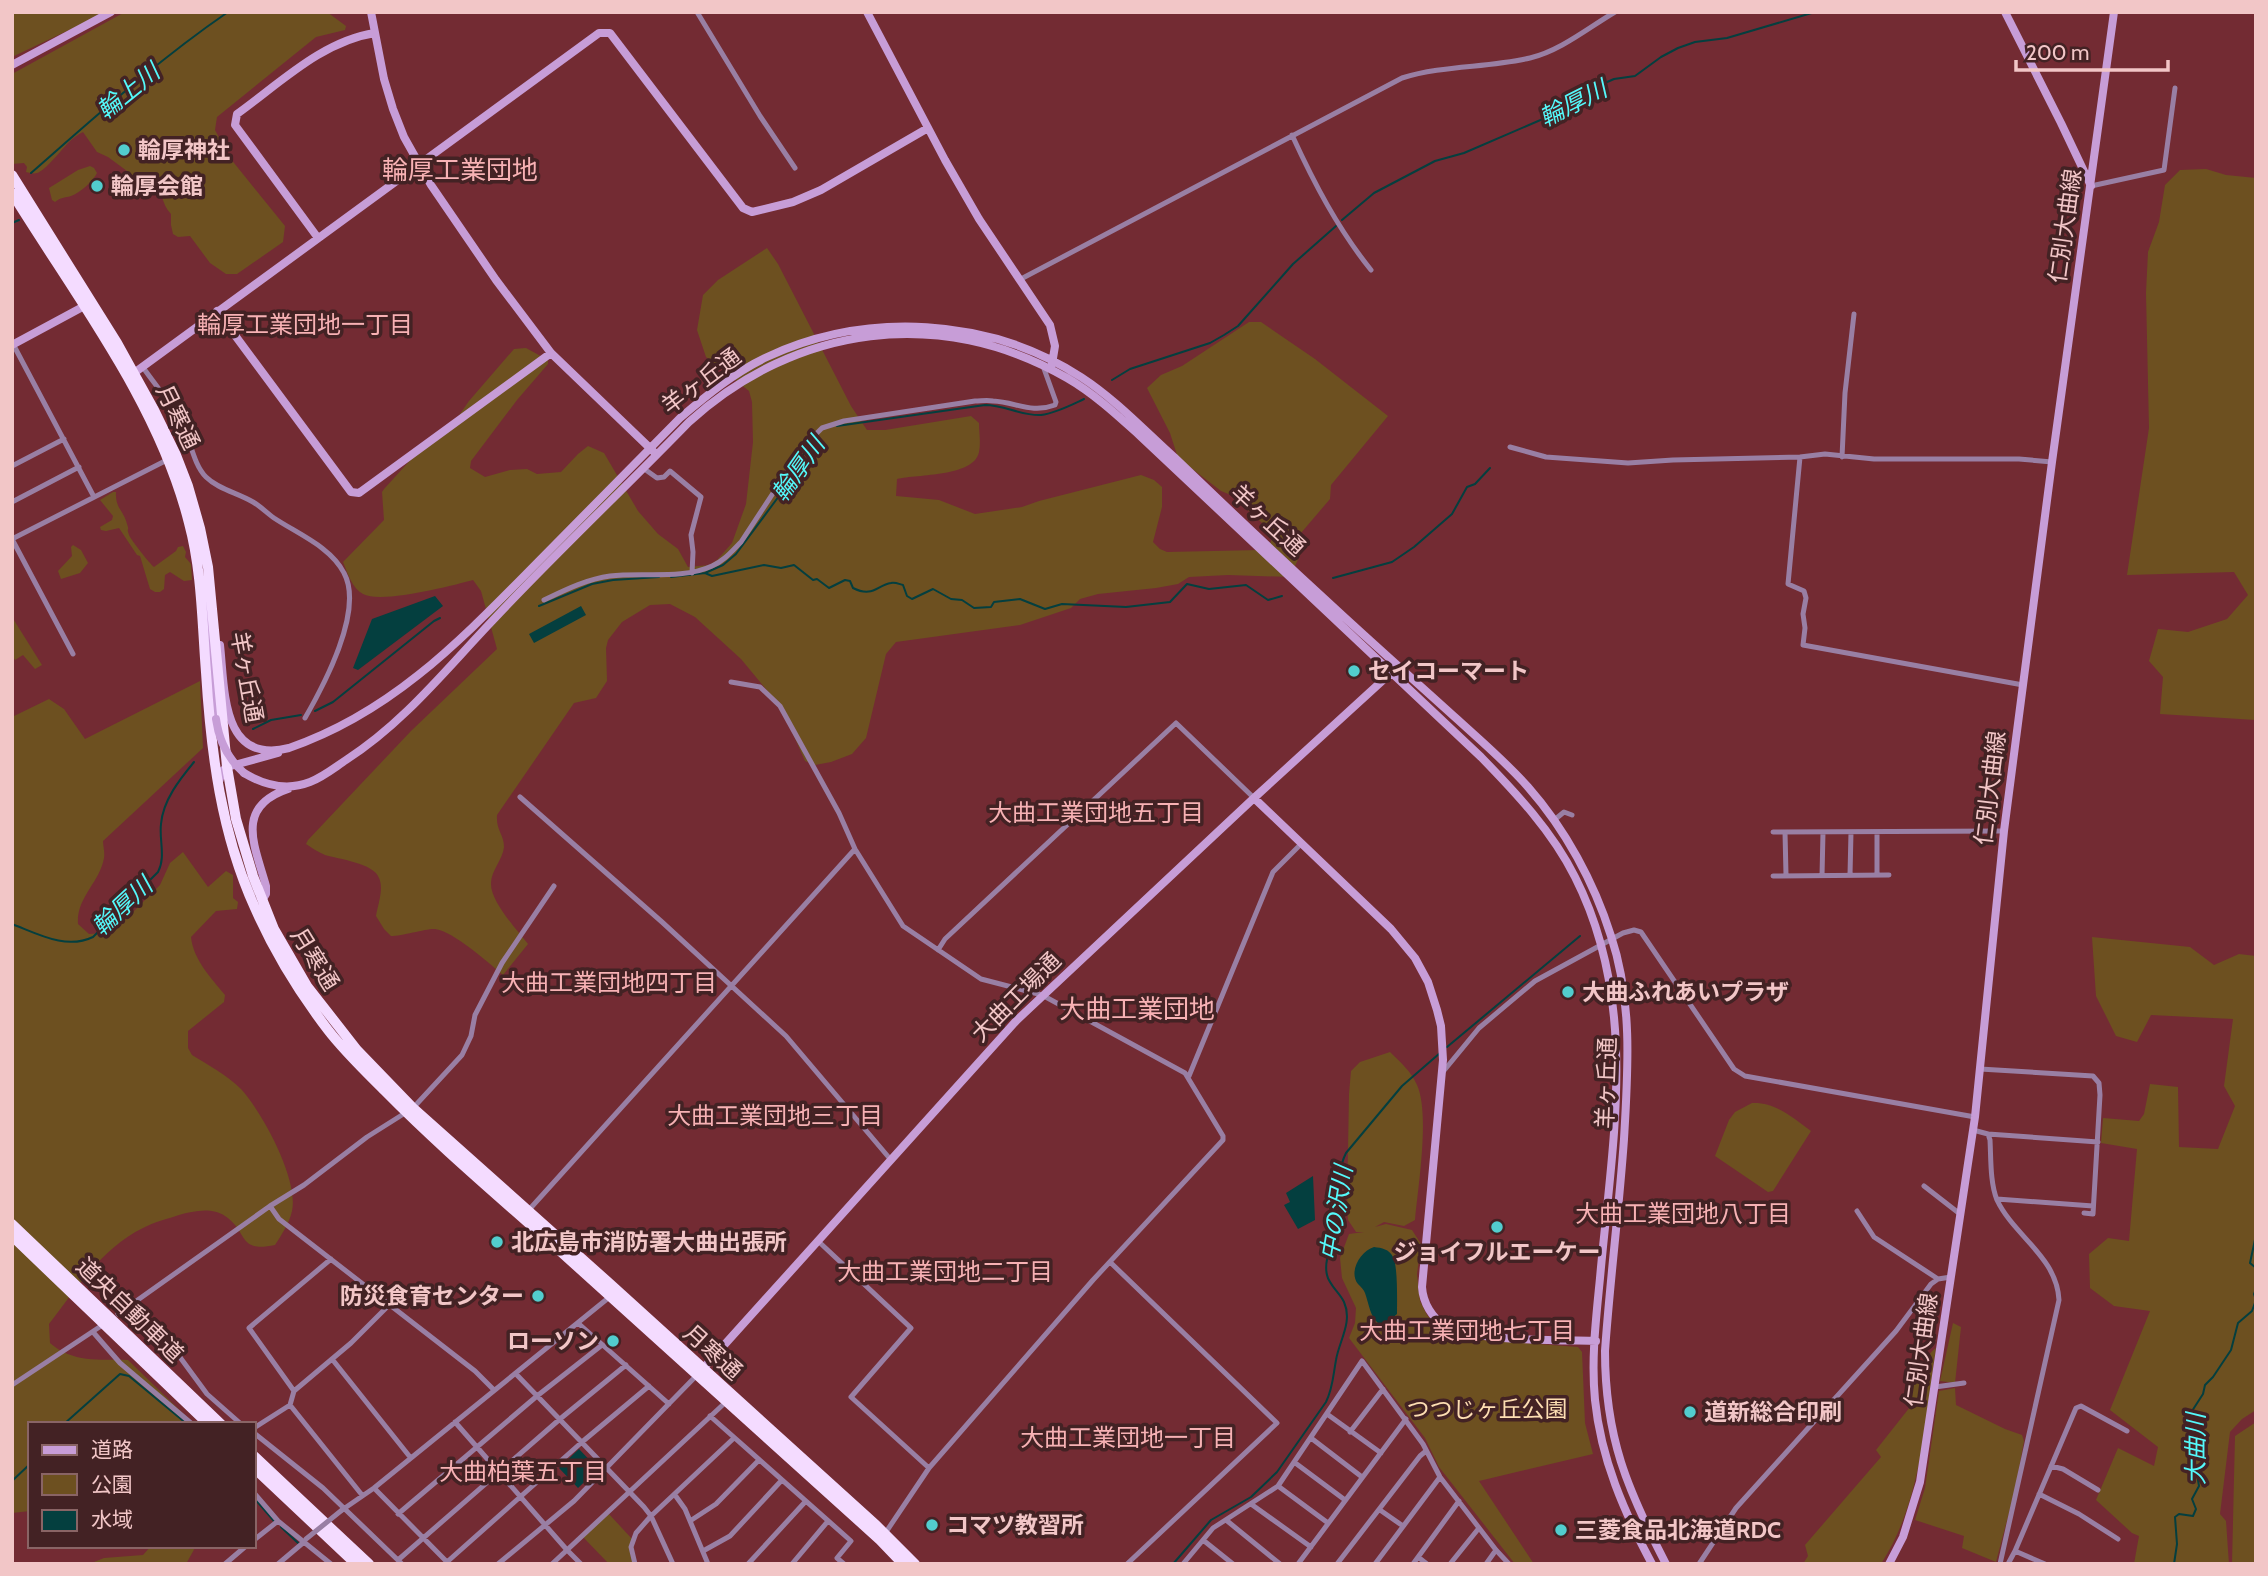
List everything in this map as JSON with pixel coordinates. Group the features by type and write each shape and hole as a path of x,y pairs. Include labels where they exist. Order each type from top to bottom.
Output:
{"highway":[{"name":"月寒通","path":"12,175 172,457 189,522 198,571 209,719 218,785 232,851 255,909 283,963 328,1031 409,1110 909,1563"},
{"name":"月寒通","path":"12,193 87,304 138,369 200,528 208,570 227,767 243,848 274,929 307,986 409,1110"},
{"name":"道央自動車道","path":"12,1224 219,1422"},
{"name":"道央自動車道","path":"12,1236 206,1422"},
{"path":"256,1458 369,1564"},
{"path":"256,1470 356,1564"}],"main road":[{"path":"12,65 111,12"},
{"path":"370,12 392,107 418,164 496,280 551,353 653,452"},
{"path":"867,12 979,219 1054,333 1055,346 1049,365"},
{"path":"2005,12 2091,186"},
{"name":"仁別大曲線","path":"1889,1564 1903,1537 1916,1500 1961,1214 1975,1117 2004,831 2114,12"},
{"path":"138,369 605,31 610,33 743,208 748,211 793,202 808,196 928,128"},
{"path":"318,238 235,125 235,119 237,114 319,55 358,36 375,33"},
{"path":"13,344 87,304"},
{"path":"217,311 351,492 355,493 359,493 551,353"},
{"name":"羊ヶ丘通","path":"227,767 273,755 343,726 418,677 487,614 653,452 712,390 763,359 827,336 898,326 939,328 986,336 1019,346 1113,411 1481,757 1532,813 1575,876 1601,944 1610,979 1618,1048 1594,1341 1595,1401 1602,1443 1623,1506 1652,1564"},
{"name":"羊ヶ丘通","path":"1049,365 1085,379 1107,396 1509,768 1528,787 1583,868 1612,938 1625,1001 1628,1031 1628,1077 1606,1341 1607,1396 1620,1462 1633,1499 1666,1564"},
{"name":"羊ヶ丘通","path":"263,899 266,886 253,842 253,821 265,801 319,778 358,752 417,704 495,618 643,468 653,452"},
{"name":"羊ヶ丘通","path":"172,457 193,520 199,551 207,607 218,736 226,752 244,773 267,784 289,787 301,785"},
{"name":"羊ヶ丘通","path":"208,570 233,727 240,739 252,747 267,751 289,748"},
{"name":"大曲工場通","path":"700,1372 1017,1020 1398,665"},
{"path":"218,785 222,771 227,767"},
{"path":"1254,798 1391,929 1415,958 1428,982 1441,1026 1443,1060 1422,1287 1423,1298 1431,1314 1447,1328 1476,1336 1606,1341"}],"street":[{"path":"697,12 794,168"},
{"path":"1019,280 1402,78 1532,58 1549,51 1615,12"},
{"path":"2091,186 2164,170 2175,88"},
{"path":"1292,135 1314,184 1371,270"},
{"path":"1842,457 1845,393 1854,314"},
{"path":"13,344 94,497"},
{"path":"544,600 580,584 609,576 692,573 713,566 741,542 804,446 822,428 844,421 975,401 995,400 1026,409 1048,408 1056,402 1049,365"},
{"path":"138,369 183,425 206,477 252,501 313,542 343,570 350,595 346,621 321,689 305,718"},
{"path":"12,466 64,439"},
{"path":"1510,447 1546,457 1628,463 1800,457 1825,453 1874,459 2019,458 2052,462"},
{"path":"73,654 12,539 172,457"},
{"path":"1800,457 1788,584 1804,591 1806,597 1803,645 2023,685"},
{"path":"12,502 79,467"},
{"path":"643,468 657,478 664,477 670,471 701,497 691,535 692,573"},
{"path":"731,682 760,687 780,706 839,813 855,849 903,926 981,978 1042,995 1189,1076 1223,1136 1223,1140 1110,1262 929,1468 882,1537"},
{"path":"938,950 946,939 1176,723 1254,798"},
{"path":"520,797 786,1037 891,1160"},
{"path":"1553,821 1564,812 1572,815"},
{"path":"1773,832 2004,831"},
{"path":"1786,832 1786,875"},
{"path":"1822,876 1823,832"},
{"path":"1850,875 1851,832"},
{"path":"1877,832 1877,875"},
{"path":"1189,1076 1273,872 1302,843"},
{"path":"525,1214 855,849"},
{"path":"1773,876 1889,875"},
{"path":"118,1314 409,1110 461,1055 471,1036 475,1015 502,963 554,886"},
{"path":"1443,1073 1479,1028 1535,981 1612,938 1634,930 1641,932 1734,1069 1745,1076 1975,1117"},
{"path":"1980,1069 2093,1076 2099,1083 2093,1214 2084,1213"},
{"path":"1973,1130 1988,1134 2098,1142"},
{"path":"1988,1134 1997,1199 2055,1277 2059,1300 2000,1564"},
{"path":"1924,1186 1961,1214"},
{"path":"1997,1199 2093,1206"},
{"path":"270,1206 279,1219 475,1371 494,1390"},
{"path":"1857,1211 1874,1237 1938,1279"},
{"path":"818,1241 911,1328 850,1397 929,1468"},
{"path":"295,1391 249,1328 331,1259"},
{"path":"1110,1262 1277,1423 1127,1564"},
{"path":"1699,1564 1736,1508 1896,1331 1931,1284 1938,1279 1951,1278"},
{"path":"278,1564 613,1293"},
{"path":"256,1430 290,1405 295,1391 389,1305"},
{"path":"126,1308 149,1332 171,1345 207,1394 240,1422"},
{"path":"578,1323 669,1404"},
{"path":"12,1385 101,1326"},
{"path":"93,1332 120,1363 189,1422"},
{"path":"398,1514 601,1345"},
{"path":"332,1359 410,1457"},
{"path":"1184,1564 1213,1528 1278,1486 1362,1362 1406,1419 1440,1477 1509,1564"},
{"path":"256,1433 400,1562 422,1538 626,1365"},
{"path":"498,1564 607,1469 700,1372"},
{"path":"516,1374 651,1516 673,1564"},
{"path":"1935,1387 1964,1383"},
{"path":"374,1488 448,1563 582,1442 649,1386"},
{"path":"1350,1432 1383,1389"},
{"path":"552,1564 729,1398"},
{"path":"290,1405 362,1495"},
{"path":"2008,1564 2076,1408 2081,1406 2127,1431"},
{"path":"1327,1414 1381,1453"},
{"path":"710,1416 851,1541 835,1561 844,1564"},
{"path":"1298,1564 1406,1419"},
{"path":"456,1422 581,1564"},
{"path":"635,1564 631,1546 636,1533 734,1438"},
{"path":"1311,1438 1362,1477"},
{"path":"1338,1564 1426,1451"},
{"path":"690,1521 716,1504 758,1461"},
{"path":"1294,1462 1345,1500"},
{"path":"2051,1466 2058,1467 2068,1477 2098,1490"},
{"path":"1385,1564 1377,1561 1440,1477"},
{"path":"703,1551 730,1536 781,1481"},
{"path":"1278,1486 1328,1523"},
{"path":"2039,1494 2080,1514 2118,1539"},
{"path":"256,1495 278,1521 331,1564"},
{"path":"675,1495 690,1521 708,1564"},
{"path":"1413,1564 1459,1501"},
{"path":"748,1564 805,1502"},
{"path":"1251,1504 1311,1547"},
{"path":"1380,1510 1403,1526"},
{"path":"1226,1520 1280,1564"},
{"path":"256,1538 278,1521"},
{"path":"792,1564 828,1521"},
{"path":"1450,1564 1479,1528"},
{"path":"1203,1540 1233,1564"},
{"path":"225,1564 244,1548"},
{"path":"1486,1564 1496,1550"},
{"path":"2015,1551 2045,1564"},
{"path":"1418,1557 1427,1564"}],"green space":[{"path":"12,12 107,12 12,57"},
{"path":"125,12 327,12 346,26 345,30 316,37 217,117 215,130 230,158 285,226 283,242 237,274 226,274 210,263 190,236 178,237 173,234 171,214 165,206 154,176 147,175 129,183 127,171 97,152 83,132 37,173 26,172 24,163 12,164 12,74"},
{"path":"90,166 97,173 93,180 71,196 55,202 52,200 49,188 78,170"},
{"path":"2206,169 2226,175 2256,178 2256,720 2160,714 2163,677 2149,661 2158,629 2188,632 2227,619 2248,595 2234,572 2127,575 2149,428 2146,293 2148,252 2159,222 2165,185 2180,170"},
{"path":"767,248 778,264 851,406 867,430 885,430 971,416 979,423 980,449 975,460 967,466 944,473 897,479 896,496 939,500 975,514 1022,507 1141,475 1154,480 1162,487 1162,507 1153,542 1160,549 1167,552 1260,550 1271,542 1271,531 1231,495 1221,491 1178,458 1170,433 1147,388 1161,375 1182,366 1249,322 1261,322 1315,359 1388,416 1331,485 1330,499 1301,533 1301,553 1290,577 1189,577 1178,584 1098,594 1080,599 1071,608 1020,625 896,642 886,654 866,738 852,754 831,762 815,765 805,761 786,718 770,694 741,659 695,617 670,604 650,605 622,622 608,640 607,681 596,698 574,703 497,815 504,847 492,878 492,890 505,915 528,944 503,975 470,948 443,931 432,929 391,936 376,916 381,887 376,873 363,865 325,855 306,844 411,731 497,649 481,591 473,580 416,593 372,597 356,588 343,562 384,520 384,489 425,444 446,434 469,401 514,349 526,348 548,360 548,364 471,461 470,468 485,477 510,470 527,469 537,474 561,472 588,446 604,453 638,511 658,534 678,549 688,567 709,565 717,560 732,543 746,504 753,442 752,402 749,391 706,357 697,330 703,295 718,280"},
{"path":"116,492 129,535 154,567 178,547 183,546 185,557 191,564 192,580 184,581 170,572 165,575 164,589 155,592 150,589 140,556 119,528 101,530 100,527 112,520 113,516 100,500"},
{"path":"73,545 81,550 88,563 80,573 61,579 58,571 72,556"},
{"path":"12,617 42,665 35,669 23,655 15,660 12,655"},
{"path":"200,681 203,748 103,841 102,867 84,898 78,924 89,934 104,933 122,923 160,885 170,863 183,852 208,887 226,871 233,875 233,898 238,902 237,909 216,911 191,937 199,961 225,995 224,1002 188,1031 188,1048 192,1055 236,1084 259,1113 284,1164 293,1198 292,1211 275,1245 263,1247 249,1244 225,1216 214,1211 202,1211 152,1224 128,1236 102,1258 49,1324 50,1343 77,1357 128,1360 192,1422 28,1422 28,1511 12,1513 12,717 49,699 64,709 85,739"},
{"path":"2092,937 2190,947 2214,965 2239,954 2256,956 2256,1410 2242,1419 2230,1432 2220,1514 2226,1521 2229,1564 2134,1564 2139,1536 2132,1533 2096,1500 2118,1448 2154,1466 2158,1447 2110,1410 2150,1311 2114,1306 2090,1288 2089,1254 2108,1238 2129,1241 2137,1149 2101,1143 2103,1118 2139,1121 2144,1114 2150,1084 2178,1087 2179,1147 2218,1149 2235,1106 2224,1086 2233,1019 2151,1015 2137,1042 2116,1036 2096,996"},
{"name":"つつじヶ丘公園","path":"1390,1052 1412,1075 1421,1097 1423,1131 1420,1170 1415,1220 1404,1226 1384,1222 1375,1227 1386,1224 1412,1230 1421,1244 1417,1274 1420,1301 1427,1315 1438,1327 1456,1338 1578,1347 1582,1352 1585,1423 1593,1454 1479,1481 1534,1564 1515,1564 1439,1467 1425,1438 1349,1338 1355,1323 1356,1308 1342,1278 1340,1258 1349,1234 1364,1232 1356,1232 1348,1220 1347,1208 1351,1071 1360,1062"},
{"path":"1752,1103 1776,1108 1811,1131 1773,1191 1768,1192 1715,1156 1729,1120 1735,1112"},
{"path":"1953,1323 1961,1327 1955,1383 1940,1381"},
{"path":"1936,1348 1925,1432 1914,1487 1895,1540 1881,1564 1803,1564 1808,1556 1805,1545 1881,1457 1876,1450 1910,1407 1912,1383 1921,1375 1929,1356"},
{"path":"1955,1388 1956,1405 2022,1435 2024,1441 2015,1490 1996,1562 1962,1548 1964,1536 1915,1520 1925,1488 1939,1391"},
{"path":"2256,1422 2256,1564 2232,1564 2235,1436"},
{"path":"608,1513 633,1540 635,1564 609,1564 582,1536"},
{"path":"149,1548 195,1548 186,1564 89,1564 104,1558 143,1555"}],"water":[{"path":"435,596 443,606 358,670 353,668 372,619"},
{"path":"581,606 586,615 534,643 529,634"},
{"path":"1313,1176 1315,1220 1298,1229 1284,1205 1290,1202 1286,1193"},
{"path":"1374,1247 1385,1249 1391,1254 1395,1262 1396,1276 1397,1314 1379,1324 1354,1273 1357,1262"},
{"path":"579,1449 598,1469 578,1488 559,1468"}],"waterway":[{"name":"輪上川","path":"31,173 152,69 228,12"},
{"name":"輪厚川","path":"1342,220 1374,193 1435,161 1464,153 1573,106 1598,86 1614,79 1635,76 1678,48 1695,42 1727,38 1815,12"},
{"name":"輪上川","path":"12,223 19,220"},
{"name":"輪厚川","path":"1112,380 1130,369 1210,343 1238,326 1293,264 1336,226"},
{"name":"輪厚川","path":"837,426 985,405 1041,415 1058,411 1084,399"},
{"name":"輪厚川","path":"671,577 705,573 723,565 736,554 782,492 810,443"},
{"path":"1333,578 1392,562 1414,547 1452,514 1467,487 1475,484 1490,468"},
{"path":"705,573 712,576 764,565 781,568 794,565 813,580 817,579 829,588 845,580 850,581 853,588 865,592 896,583 903,585 907,596 912,599 933,589 951,599 962,600 974,608 991,607 994,602 1020,599 1045,609 1062,604 1126,607 1170,602 1187,584 1209,589 1246,585 1268,600 1282,596"},
{"name":"輪厚川","path":"539,606 592,584 659,577"},
{"name":"輪厚川","path":"315,711 333,702 440,618"},
{"name":"輪厚川","path":"253,729 271,720 301,715"},
{"name":"輪厚川","path":"12,924 62,941 83,941 93,937 158,872 162,860 162,815 178,783 194,762"},
{"name":"中の沢川","path":"1447,1047 1580,936"},
{"name":"中の沢川","path":"1173,1564 1211,1520 1251,1497 1277,1472 1326,1402 1347,1317 1344,1302 1330,1282 1326,1269 1337,1228 1342,1162 1346,1153 1402,1086 1440,1053"},
{"name":"大曲川","path":"2256,1235 2250,1263 2256,1268"},
{"name":"大曲川","path":"2174,1564 2177,1544 2175,1517 2179,1514 2193,1516 2196,1509 2192,1499 2199,1486 2197,1474 2192,1471 2190,1457 2194,1451 2192,1446 2198,1441 2198,1428 2192,1411 2203,1394 2205,1385 2231,1350 2238,1323 2252,1311 2256,1289"},
{"path":"66,1422 120,1374 129,1376 185,1422"},
{"path":"12,1481 28,1466"},
{"path":"256,1500 274,1521"},
{"path":"281,1527 298,1543"}],"place":[{"name":"輪厚神社","path":"124,150"},
{"name":"輪厚会館","path":"97,186"},
{"name":"セイコーマート","path":"1354,671"},
{"name":"大曲ふれあいプラザ","path":"1568,992"},
{"name":"ジョイフルエーケー","path":"1497,1227"},
{"name":"北広島市消防署大曲出張所","path":"497,1242"},
{"name":"防災食育センター","path":"538,1296"},
{"name":"ローソン","path":"613,1341"},
{"name":"道新総合印刷","path":"1690,1412"},
{"name":"コマツ教習所","path":"932,1525"},
{"name":"三菱食品北海道RDC","path":"1561,1530"}],"district":[{"name":"輪厚工業団地","path":"460,170"},
{"name":"輪厚工業団地一丁目","path":"305,324"},
{"name":"大曲工業団地五丁目","path":"1096,812"},
{"name":"大曲工業団地四丁目","path":"609,982"},
{"name":"大曲工業団地","path":"1137,1009"},
{"name":"大曲工業団地三丁目","path":"775,1115"},
{"name":"大曲工業団地八丁目","path":"1683,1213"},
{"name":"大曲工業団地二丁目","path":"945,1271"},
{"name":"大曲工業団地七丁目","path":"1467,1330"},
{"name":"大曲工業団地一丁目","path":"1128,1437"},
{"name":"大曲柏葉五丁目","path":"523,1471"}]}
